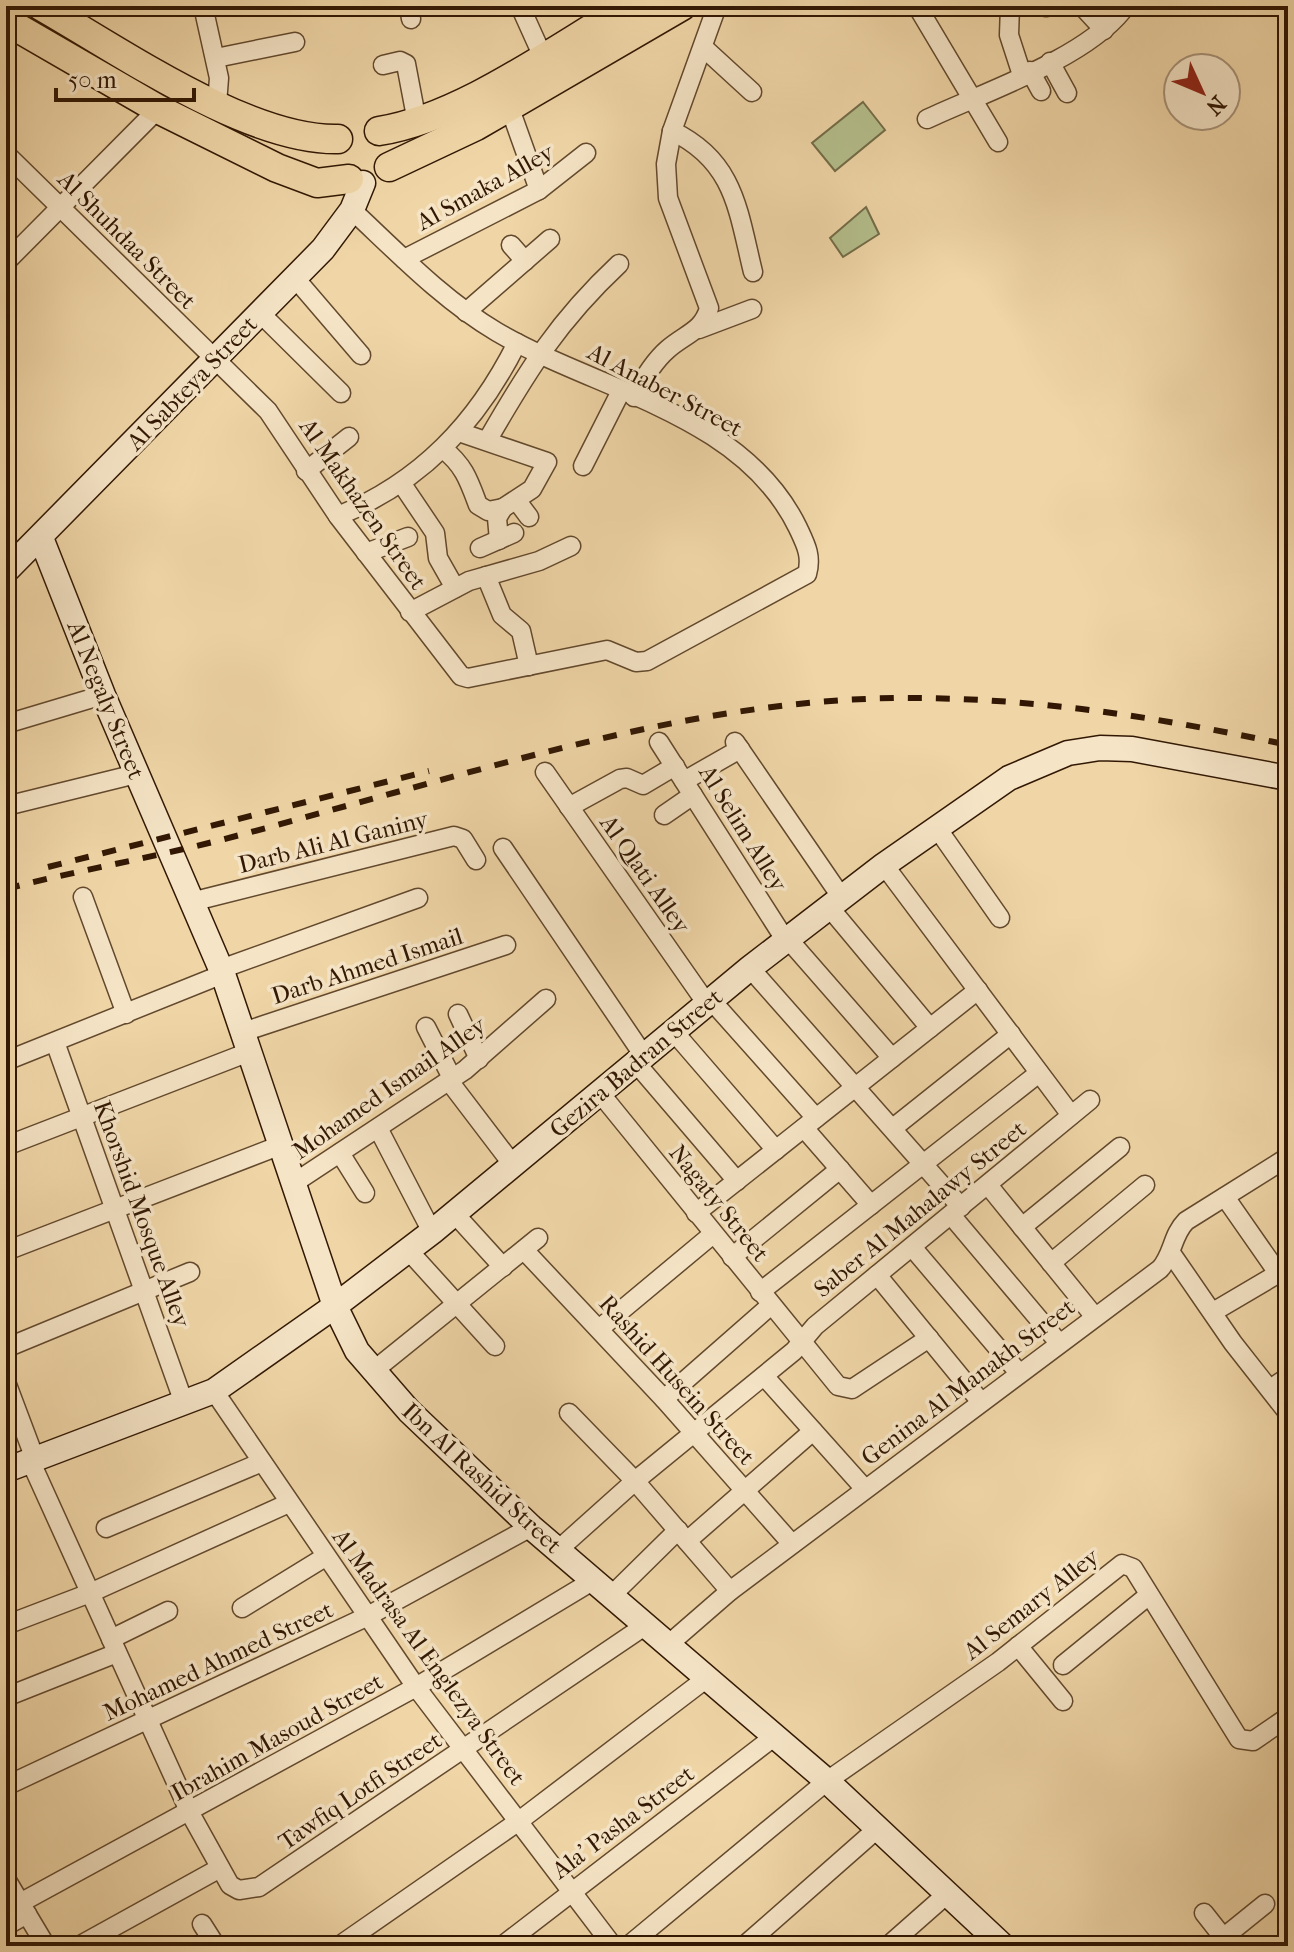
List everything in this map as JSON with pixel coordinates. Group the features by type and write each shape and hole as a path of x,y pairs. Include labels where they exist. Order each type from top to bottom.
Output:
{"main road":[{"path":"41,6 217,104 284,134 338,139 357,126 379,131 417,122 463,102 543,57 595,15 629,6"},
{"path":"6,21 158,109 303,180 331,183 378,178 389,167 476,126 682,6"},
{"path":"379,131 391,151 389,167"},
{"path":"338,139 335,161 356,181"}],"street":[{"path":"203,6 216,58 217,104"},
{"path":"520,6 543,57"},
{"path":"699,329 706,320 707,297 695,278 668,198 666,164 672,131 717,6"},
{"path":"917,6 969,99 998,142"},
{"path":"1010,6 1009,35 1026,73 1041,91"},
{"path":"1082,6 1104,30"},
{"path":"927,119 1050,62 1104,30 1122,11"},
{"path":"216,58 295,42"},
{"path":"704,48 752,92"},
{"path":"383,65 400,61 406,64 417,122"},
{"path":"1050,62 1067,93"},
{"path":"509,106 539,190"},
{"path":"6,262 158,109"},
{"path":"672,131 690,139 720,167 736,204 753,272"},
{"name":"Al Smaka Alley","path":"404,259 539,190 586,153"},
{"name":"Al Shuhdaa Street","path":"6,154 214,360"},
{"name":"Al Sabteya Street","path":"6,571 341,229 352,210 356,181"},
{"name":"Al Anaber Street","path":"352,210 466,312 517,343 701,430 754,467 793,518 811,561 807,574 647,661 636,662 607,650 468,678"},
{"path":"466,312 550,239"},
{"path":"511,245 525,261"},
{"path":"487,441 538,353 590,291 619,264"},
{"path":"295,278 361,355"},
{"path":"583,466 627,394 661,356 699,329 752,309"},
{"path":"260,313 341,393"},
{"path":"338,516 402,484 443,449 492,389 517,343"},
{"name":"Al Makhazen Street","path":"214,360 268,411 338,516 455,672 468,678"},
{"path":"459,432 543,459 548,466 539,473 532,489 497,518 506,536 480,548"},
{"path":"306,471 349,437"},
{"path":"443,449 457,459 471,479 478,505 488,511 510,505 529,517"},
{"path":"402,484 435,533 438,558 455,588"},
{"path":"366,553 408,537"},
{"name":"Al Negaly Street","path":"41,538 174,862"},
{"path":"410,612 455,588 539,561 571,546"},
{"path":"486,576 502,615 521,631 529,666"},
{"path":"6,724 103,695"},
{"name":"Al Selim Alley","path":"659,742 787,940 892,1058"},
{"path":"664,815 684,781 738,745 836,902 930,1028"},
{"name":"Gezira Badran Street","path":"6,1470 214,1391 335,1306 432,1232 750,968 884,865 1009,778 1038,763 1068,753 1100,748 1132,749 1288,778"},
{"name":"Al Qlati Alley","path":"545,772 709,1002 810,1123 840,1169 871,1205"},
{"path":"6,806 136,774"},
{"path":"569,807 620,779 627,778 643,785 684,781"},
{"path":"937,828 1000,918"},
{"name":"Darb Ali Al Ganiny","path":"191,902 454,836 463,839 476,860"},
{"path":"503,848 640,1060 737,1181"},
{"name":"Ibn Al Rashid Street","path":"174,862 222,972 335,1306 351,1340 372,1372 531,1527 827,1781 1003,1946"},
{"path":"884,865 1071,1115"},
{"path":"83,897 126,1014"},
{"path":"6,1061 222,972 418,898"},
{"name":"Darb Ahmed Ismail","path":"6,1146 82,1117 246,1042 506,945"},
{"path":"750,968 924,1164 956,1211 1059,1343"},
{"path":"696,1213 978,990"},
{"name":"Mohamed Ismail Alley","path":"294,1183 451,1080 546,999"},
{"path":"458,1014 479,1059"},
{"path":"426,1027 451,1080 513,1165"},
{"path":"674,1032 776,1150"},
{"path":"893,1128 1011,1034"},
{"name":"Khorshid Mosque Alley","path":"55,1042 184,1403"},
{"path":"664,1399 766,1299 871,1205 1039,1073"},
{"name":"Nagaty Street","path":"600,1093 802,1343 845,1390 852,1389 929,1338"},
{"name":"Saber Al Mahalawy Street","path":"558,1550 635,1481 802,1343 815,1326 1090,1100"},
{"path":"378,1128 432,1232"},
{"path":"6,1251 281,1145"},
{"path":"1022,1227 1120,1147"},
{"path":"340,1153 365,1193"},
{"name":"Genina Al Manakh Street","path":"669,1644 730,1591 1160,1269 1171,1253 1179,1228 1288,1157"},
{"path":"732,1257 840,1169"},
{"path":"988,1185 1095,1317"},
{"path":"1051,1263 1145,1185"},
{"path":"1213,1312 1283,1270 1225,1197"},
{"path":"372,1372 503,1267 454,1213"},
{"path":"599,1329 713,1234"},
{"name":"Rashid Husein Street","path":"503,1267 531,1244 599,1329 792,1544"},
{"path":"912,1247 1019,1373"},
{"path":"408,1250 495,1346"},
{"path":"1171,1253 1288,1413"},
{"path":"6,1348 190,1272"},
{"path":"877,1275 981,1402"},
{"path":"764,1376 865,1489"},
{"path":"1270,1389 1288,1377"},
{"path":"6,1382 33,1460 90,1593 190,1813 220,1868 79,1946"},
{"name":"Al Madrasa Al Englezya Street","path":"214,1391 416,1687 613,1946"},
{"path":"569,1413 635,1481 730,1591"},
{"name":"Ibrahim Masoud Street","path":"6,1926 24,1908 190,1813 416,1687 603,1588 745,1490 813,1431"},
{"path":"106,1528 262,1462"},
{"path":"6,1625 90,1593 289,1503"},
{"name":"Mohamed Ahmed Street","path":"6,1786 366,1617 531,1527"},
{"path":"242,1608 325,1557"},
{"name":"Al Semary Alley","path":"628,1946 827,1781 1018,1646 1122,1564 1133,1568 1239,1739 1253,1741 1288,1717"},
{"path":"1063,1665 1149,1595"},
{"path":"6,1697 114,1646 168,1611"},
{"name":"Tawfiq Lotfi Street","path":"220,1868 230,1885 239,1890 259,1887 646,1625"},
{"path":"1018,1646 1063,1701"},
{"path":"339,1946 519,1821 707,1678"},
{"name":"Ala' Pasha Street","path":"502,1946 775,1736"},
{"path":"744,1946 877,1829"},
{"path":"6,1879 46,1946"},
{"path":"888,1946 947,1894"},
{"path":"1204,1913 1222,1943 1265,1904"},
{"path":"202,1924 216,1946"}],"green space":[{"path":"863,102 885,130 835,171 812,143"},
{"path":"866,207 879,234 843,257 830,238"}],"railway":[{"path":"6,889 214,842 557,749 692,719 761,708 898,698 997,701 1143,718 1288,745"},
{"path":"48,867 429,771"}]}
